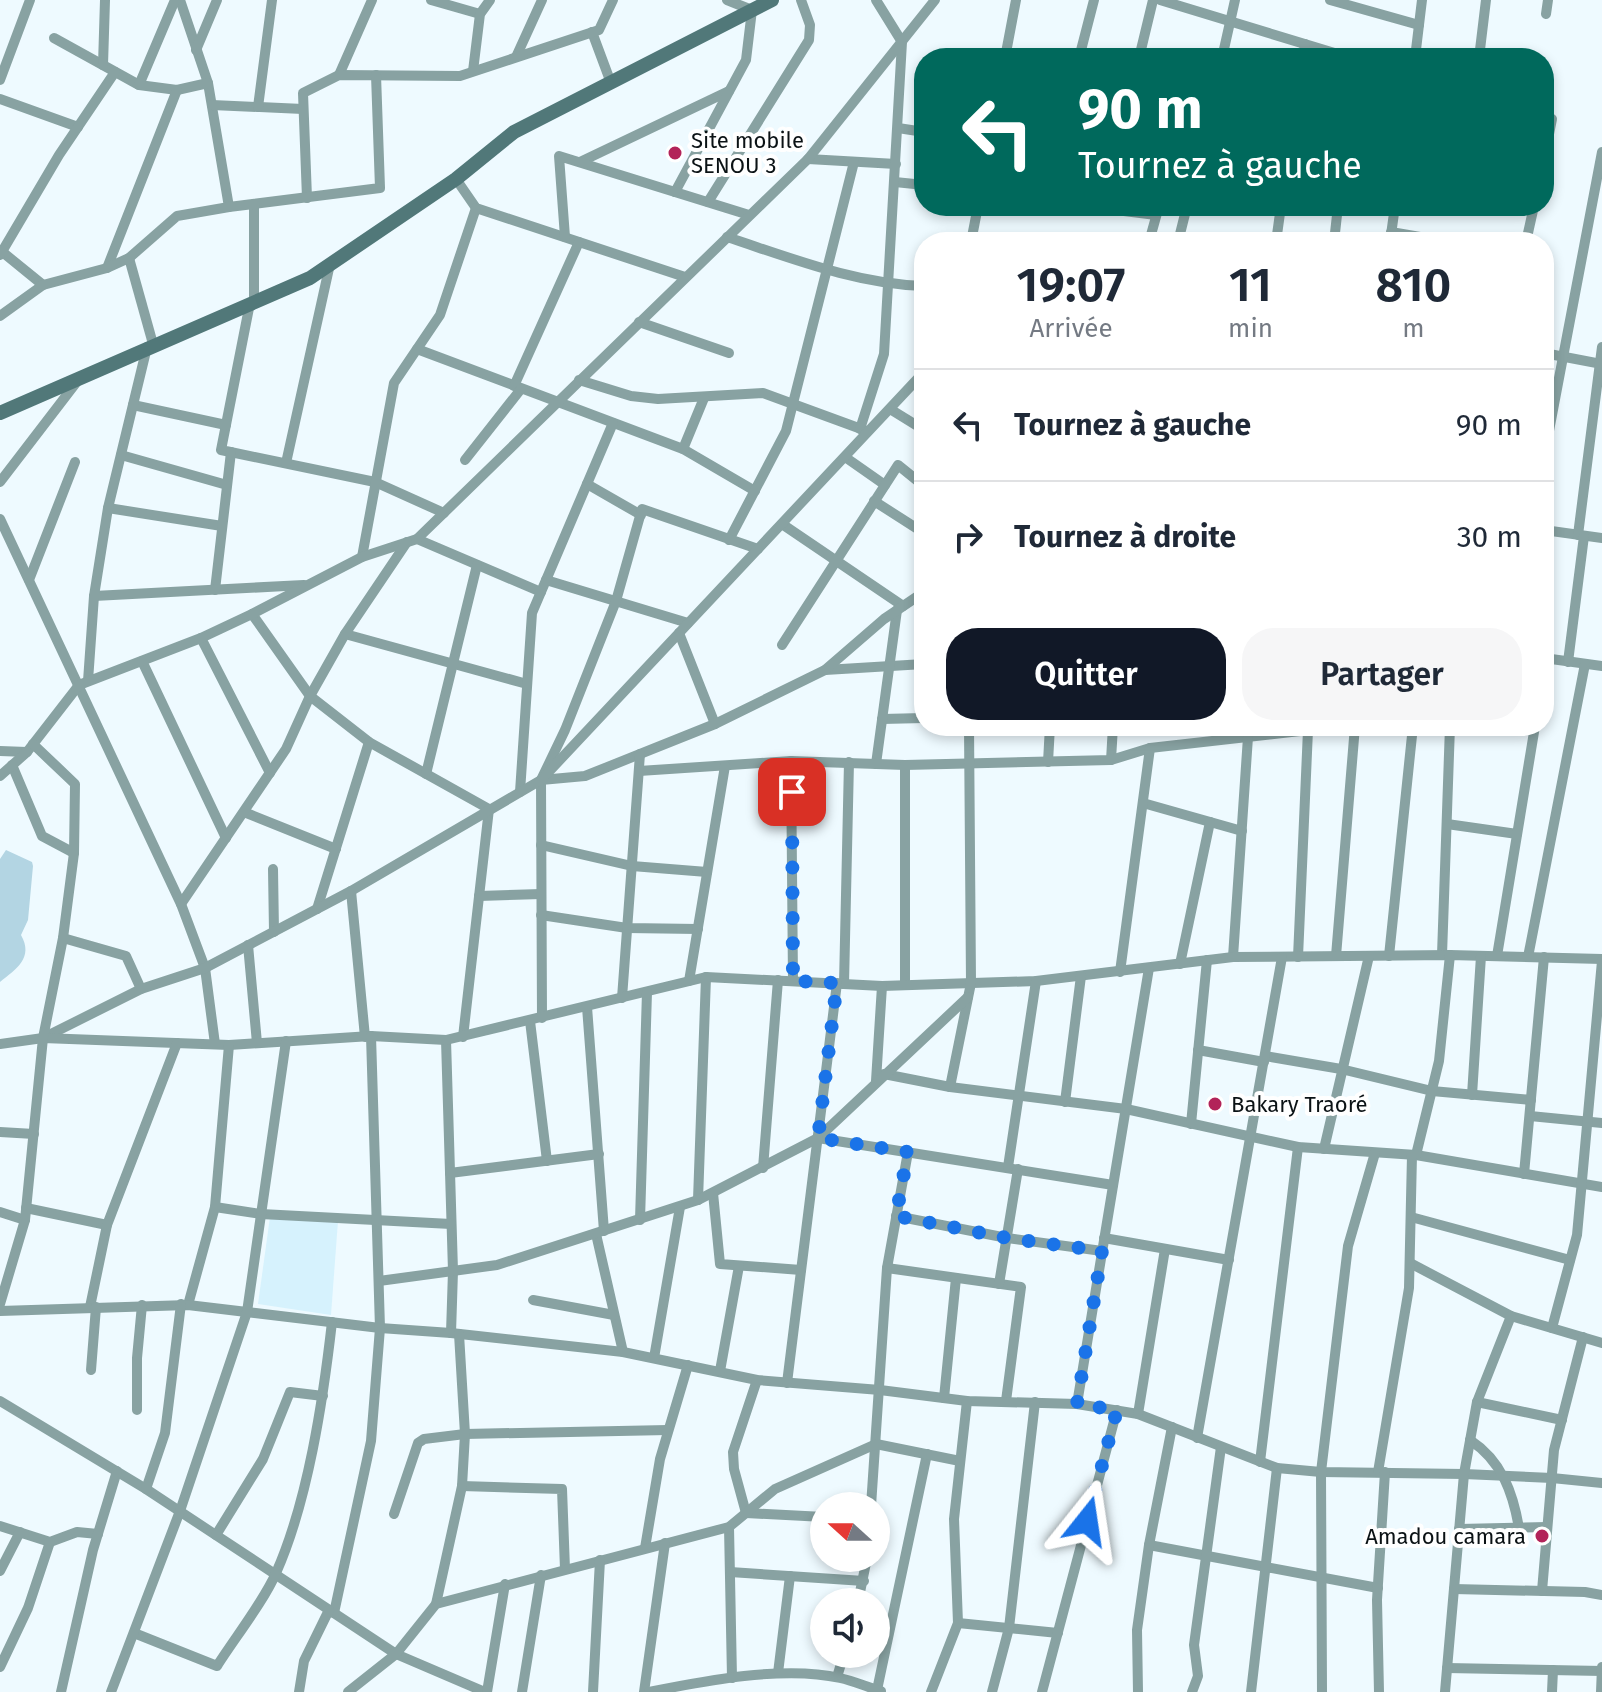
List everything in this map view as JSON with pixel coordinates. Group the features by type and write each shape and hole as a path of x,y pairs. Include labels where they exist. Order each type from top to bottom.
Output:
{"street":[{"path":"0,80 30,0"},
{"path":"103,65 105,0"},
{"path":"177,0 208,83 229,207"},
{"path":"139,85 177,0"},
{"path":"196,50 217,0"},
{"path":"258,107 272,0"},
{"path":"339,75 372,0"},
{"path":"431,0 480,14"},
{"path":"473,71 480,14 490,0"},
{"path":"516,57 542,0"},
{"path":"307,198 303,93 339,75 460,76 599,30 613,0"},
{"path":"0,413 310,278 456,179 514,132 772,0"},
{"path":"708,202 809,40 810,25 801,0"},
{"path":"864,430 884,354 902,42 876,0"},
{"path":"181,904 286,749 310,696 345,634 412,540 444,513 808,159 935,0"},
{"path":"1007,48 1016,0"},
{"path":"1082,48 1094,0"},
{"path":"1141,48 1153,0"},
{"path":"1160,0 1318,48"},
{"path":"1224,48 1235,0"},
{"path":"1330,0 1353,3 1419,25"},
{"path":"1416,48 1422,0"},
{"path":"1480,48 1486,0"},
{"path":"1546,14 1548,0"},
{"path":"732,1 752,10"},
{"path":"675,192 746,60 752,10"},
{"path":"592,32 611,83"},
{"path":"54,38 139,85 177,90 208,83"},
{"path":"1304,48 1305,44"},
{"path":"43,285 1,252 115,72"},
{"path":"0,316 43,285 107,268 129,258 177,216 380,188 376,75"},
{"path":"107,268 177,90"},
{"path":"580,162 729,91"},
{"path":"0,99 78,127"},
{"path":"212,105 303,109"},
{"path":"898,128 914,130"},
{"path":"1554,404 1602,152"},
{"path":"565,237 559,156 749,215"},
{"path":"808,159 896,164"},
{"path":"729,540 786,431 854,162"},
{"path":"456,179 476,208 685,277"},
{"path":"895,182 914,184"},
{"path":"254,204 252,302 221,450 375,482 444,513"},
{"path":"362,557 394,383 440,315 476,208"},
{"path":"727,237 827,270 889,285 914,286"},
{"path":"465,460 517,387 579,242"},
{"path":"84,683 108,508 150,346 129,258"},
{"path":"286,463 330,264"},
{"path":"639,322 729,353"},
{"path":"1568,662 1602,347"},
{"path":"417,349 683,449 755,491"},
{"path":"1554,355 1601,364"},
{"path":"0,482 81,377"},
{"path":"579,380 631,396 658,399 763,393 864,430"},
{"path":"43,1038 141,989 205,968 351,891 541,780 845,457 864,430 890,409 914,383"},
{"path":"683,449 704,398"},
{"path":"133,405 226,425"},
{"path":"890,409 914,424"},
{"path":"520,792 532,613 613,423"},
{"path":"215,590 231,452"},
{"path":"121,455 227,485"},
{"path":"845,457 885,485"},
{"path":"29,580 75,462"},
{"path":"782,645 898,465 914,478"},
{"path":"587,484 641,515"},
{"path":"874,501 914,527"},
{"path":"108,508 222,526"},
{"path":"542,1018 541,780 565,730 616,601 642,509 758,549"},
{"path":"0,519 84,683 181,904 205,968 215,1044"},
{"path":"782,524 900,608"},
{"path":"1554,531 1602,538"},
{"path":"0,776 30,748 84,683 201,638 362,557 412,540 541,592"},
{"path":"426,774 477,565"},
{"path":"546,580 688,623"},
{"path":"94,596 309,585"},
{"path":"541,780 585,776 715,724 825,670 914,599"},
{"path":"876,764 900,608"},
{"path":"252,614 310,696 369,742 489,809"},
{"path":"679,633 715,724"},
{"path":"345,634 527,684"},
{"path":"201,638 270,773"},
{"path":"1554,660 1602,666"},
{"path":"142,661 226,838"},
{"path":"1528,957 1585,664"},
{"path":"825,670 914,665"},
{"path":"882,719 914,718"},
{"path":"950,1087 971,983 969,736"},
{"path":"1048,762 1049,736"},
{"path":"1111,760 1112,736"},
{"path":"639,771 791,761 905,765 1111,760 1150,748 1257,736"},
{"path":"1298,957 1308,736"},
{"path":"1336,956 1354,736"},
{"path":"1389,956 1412,736"},
{"path":"1379,1692 1378,1588 1382,1472 1409,1288 1414,1155 1439,1061 1446,955 1450,736"},
{"path":"1497,956 1533,736"},
{"path":"1233,957 1248,737"},
{"path":"317,909 369,742"},
{"path":"0,751 30,748 75,784 74,853 63,938 43,1038 26,1214 0,1304"},
{"path":"1120,972 1150,748"},
{"path":"622,998 640,754"},
{"path":"791,761 793,981"},
{"path":"787,1383 841,984 849,762"},
{"path":"12,765 42,836 74,853"},
{"path":"905,765 905,985"},
{"path":"689,981 725,766"},
{"path":"1143,803 1242,831"},
{"path":"463,1037 489,809"},
{"path":"244,812 336,849"},
{"path":"1180,964 1210,822"},
{"path":"1447,824 1517,834"},
{"path":"541,845 632,866 707,872"},
{"path":"273,869 274,932"},
{"path":"299,1692 304,1661 331,1612 371,1441 380,1328 368,1036 351,891"},
{"path":"479,896 541,894"},
{"path":"541,915 627,928 698,929"},
{"path":"63,938 126,956 141,989"},
{"path":"248,945 257,1043"},
{"path":"0,1044 43,1038 229,1045 368,1036 446,1040 706,977 882,986 1036,981 1233,957 1446,955 1602,960 1577,1235 1552,1328"},
{"path":"1324,1149 1369,956"},
{"path":"1472,1095 1481,956"},
{"path":"1197,1438 1282,957"},
{"path":"1524,1174 1544,957"},
{"path":"1191,1124 1207,960"},
{"path":"1077,1404 1149,968"},
{"path":"1065,1102 1081,976"},
{"path":"698,1200 706,977"},
{"path":"763,1168 778,980"},
{"path":"999,1284 1007,1238 1019,1096 1036,981"},
{"path":"880,1078 882,986"},
{"path":"640,1220 647,992"},
{"path":"379,1281 497,1265 680,1207 713,1193 818,1138 968,997"},
{"path":"587,1007 599,1154 600,1232 623,1352"},
{"path":"530,1021 547,1161"},
{"path":"348,1692 396,1654 436,1604 462,1486 465,1434 455,1333 446,1040"},
{"path":"111,1692 180,1511 247,1312 286,1041"},
{"path":"91,1370 93,1307 107,1225 177,1043"},
{"path":"146,1489 165,1433 185,1304 215,1207 229,1045"},
{"path":"1198,1050 1341,1069 1432,1091 1531,1100"},
{"path":"880,1078 1126,1109 1298,1147 1414,1155 1602,1187"},
{"path":"1530,1116 1602,1123"},
{"path":"0,1132 34,1134"},
{"path":"818,1138 1113,1185"},
{"path":"1260,1462 1298,1147"},
{"path":"872,1492 887,1268 908,1152"},
{"path":"1322,1692 1319,1576 1321,1472 1348,1246 1375,1153"},
{"path":"450,1173 599,1154"},
{"path":"713,1193 720,1264 801,1270"},
{"path":"215,1207 261,1214 451,1224"},
{"path":"654,1358 680,1207"},
{"path":"0,1212 107,1225"},
{"path":"896,1216 1007,1238 1102,1251"},
{"path":"1411,1217 1570,1260"},
{"path":"1104,1238 1229,1260"},
{"path":"1138,1414 1165,1249"},
{"path":"1410,1263 1511,1316 1602,1343"},
{"path":"720,1371 739,1266"},
{"path":"887,1268 1021,1287 1006,1401"},
{"path":"944,1398 956,1278"},
{"path":"533,1300 614,1315"},
{"path":"0,1311 185,1304 380,1328 623,1352 757,1380 967,1401 1077,1404 1117,1410 1138,1414 1277,1468 1321,1472 1502,1475 1602,1482"},
{"path":"137,1410 137,1358 142,1305"},
{"path":"1445,1692 1464,1474 1477,1402 1511,1316"},
{"path":"134,1633 217,1666 276,1575 298,1507 323,1396 332,1322"},
{"path":"1542,1591 1554,1450 1583,1337"},
{"path":"645,1548 660,1459 688,1365"},
{"path":"746,1513 734,1469 733,1452 757,1380"},
{"path":"216,1535 263,1459 290,1392 323,1396"},
{"path":"0,1401 146,1489 396,1654 486,1692 505,1584"},
{"path":"931,1692 958,1623 954,1519 967,1401"},
{"path":"992,1692 1009,1628 1035,1402"},
{"path":"1477,1402 1562,1420"},
{"path":"1042,1692 1117,1410"},
{"path":"1138,1692 1137,1630 1149,1545 1172,1427"},
{"path":"394,1514 418,1443 424,1439 465,1434 668,1430"},
{"path":"1470,1440 1486,1451 1502,1475 1514,1499 1519,1528"},
{"path":"436,1604 729,1527 775,1489 876,1444 960,1461"},
{"path":"1192,1692 1198,1676 1194,1645 1221,1447"},
{"path":"665,1543 646,1692 698,1687 732,1678 778,1673 837,1677 880,1691 927,1454"},
{"path":"1251,1692 1277,1468"},
{"path":"61,1692 98,1534 117,1471"},
{"path":"462,1486 562,1489 565,1569"},
{"path":"746,1513 810,1516"},
{"path":"0,1526 50,1542 77,1532 98,1534"},
{"path":"729,1527 732,1678"},
{"path":"1459,1529 1547,1527"},
{"path":"0,1571 20,1532"},
{"path":"0,1667 28,1608 50,1542"},
{"path":"1149,1545 1378,1588"},
{"path":"593,1692 600,1560"},
{"path":"730,1572 864,1581"},
{"path":"862,1588 865,1572"},
{"path":"522,1692 541,1575"},
{"path":"778,1673 790,1576"},
{"path":"1454,1589 1602,1595"},
{"path":"958,1623 1058,1633"},
{"path":"1601,1692 1602,1665"},
{"path":"837,1677 840,1668"},
{"path":"1447,1668 1602,1671"},
{"path":"1552,1692 1553,1670"}],"shaded area":[{"path":"6,850 32,862 33,866 28,920 21,935 24,957 0,982 0,859"},
{"path":"270,1217 338,1221 331,1315 258,1304"}],"place":[{"name":"Site mobile SENOU 3","path":"675,153"},
{"name":"Bakary Traoré","path":"1215,1104"},
{"name":"Amadou camara","path":"1542,1536"}],"route":[{"path":"792,792 793,981 837,983 818,1138 908,1152 896,1216 1007,1238 1102,1251 1077,1404 1117,1410 1087,1521"}]}
